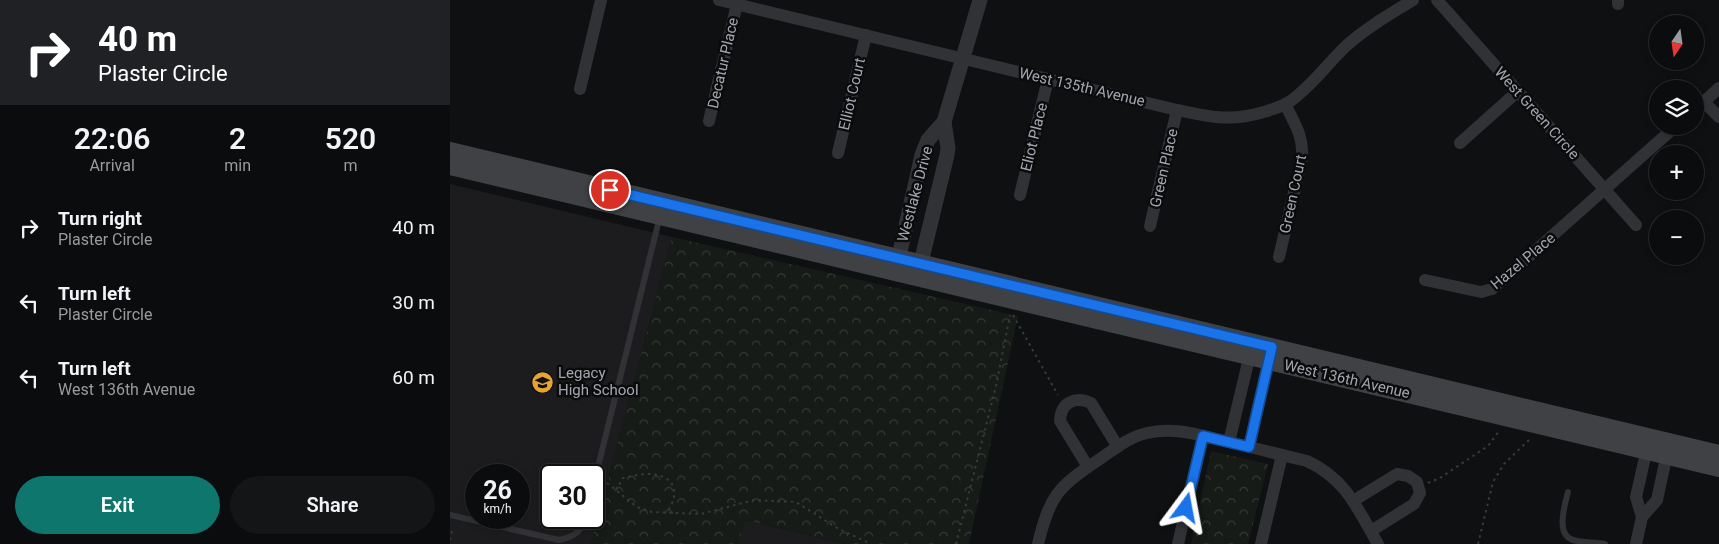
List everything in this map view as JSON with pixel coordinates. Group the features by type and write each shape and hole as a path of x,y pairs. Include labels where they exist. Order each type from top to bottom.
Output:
{"main road":[{"name":"West 136th Avenue","path":"450,151 662,209 1648,444 1668,449 1719,468"},
{"name":"West 136th Avenue","path":"450,166 662,209"},
{"name":"West 136th Avenue","path":"1668,449 1719,454"}],"street":[{"path":"580,89 601,0"},
{"name":"West 135th Avenue","path":"719,0 1177,110 1212,117 1231,118 1245,117 1285,104 1307,87 1335,56 1359,35 1413,0"},
{"name":"Westlake Drive","path":"920,270 947,155 944,122 980,0"},
{"name":"West Green Circle","path":"1437,0 1636,225"},
{"name":"Decatur Place","path":"709,121 737,4"},
{"name":"Elliot Court","path":"838,153 866,35"},
{"name":"Eliot Place","path":"1020,195 1048,79"},
{"path":"1704,102 1719,88"},
{"path":"1460,143 1518,92"},
{"name":"Green Court","path":"1279,257 1303,148 1301,136 1285,104"},
{"path":"1704,108 1719,116"},
{"name":"Green Place","path":"1150,226 1177,110"},
{"name":"Westlake Drive","path":"897,265 922,155 928,140 944,122"},
{"name":"Hazel Place","path":"1425,280 1481,292 1492,289 1666,135"},
{"path":"1229,442 1251,349"},
{"path":"1249,447 1270,354"},
{"path":"1088,466 1060,421 1062,409 1070,400 1091,404 1118,447"},
{"path":"1038,544 1044,517 1050,503 1070,479 1118,447 1144,433 1161,430 1178,430 1307,461 1320,467 1345,488 1378,544"},
{"path":"1178,544 1203,436"},
{"path":"1642,517 1636,497 1648,444"},
{"path":"1636,544 1642,517 1657,500 1668,449"},
{"path":"1261,544 1282,455"},
{"path":"1353,502 1397,474 1414,479 1419,486 1420,493 1414,504 1371,531"}],"lane":[{"path":"599,464 662,209"},
{"path":"1568,492 1563,528 1566,534 1572,540 1605,544"},
{"path":"450,515 559,540 569,538 580,529"}],"path":[{"path":"956,544 996,386 1010,310 1055,392 1066,405"},
{"path":"1419,486 1440,478 1488,446 1502,428"},
{"path":"1478,544 1490,492 1496,476 1509,459 1531,438"},
{"path":"616,490 623,478 645,474 659,475 670,480 676,490 673,504 666,513"},
{"path":"607,483 637,507 652,512 701,514 754,500 796,502 837,528 871,544"},
{"path":"450,540 452,530"}],"shaded area":[{"name":"Legacy High School","path":"450,184 672,237 605,491 605,464 540,464 540,529 595,529 591,544 450,544"},
{"path":"744,520 845,544 738,544"}],"green space":[{"path":"672,237 1018,316 969,544 845,544 745,520 738,544 591,544 595,529 605,529 605,491"},
{"path":"1211,451 1268,464 1248,544 1191,544"}],"place":[{"name":"Legacy High School","path":"542,382"}],"route":[{"path":"610,190 1272,347 1249,447 1203,436 1186,508"}]}
